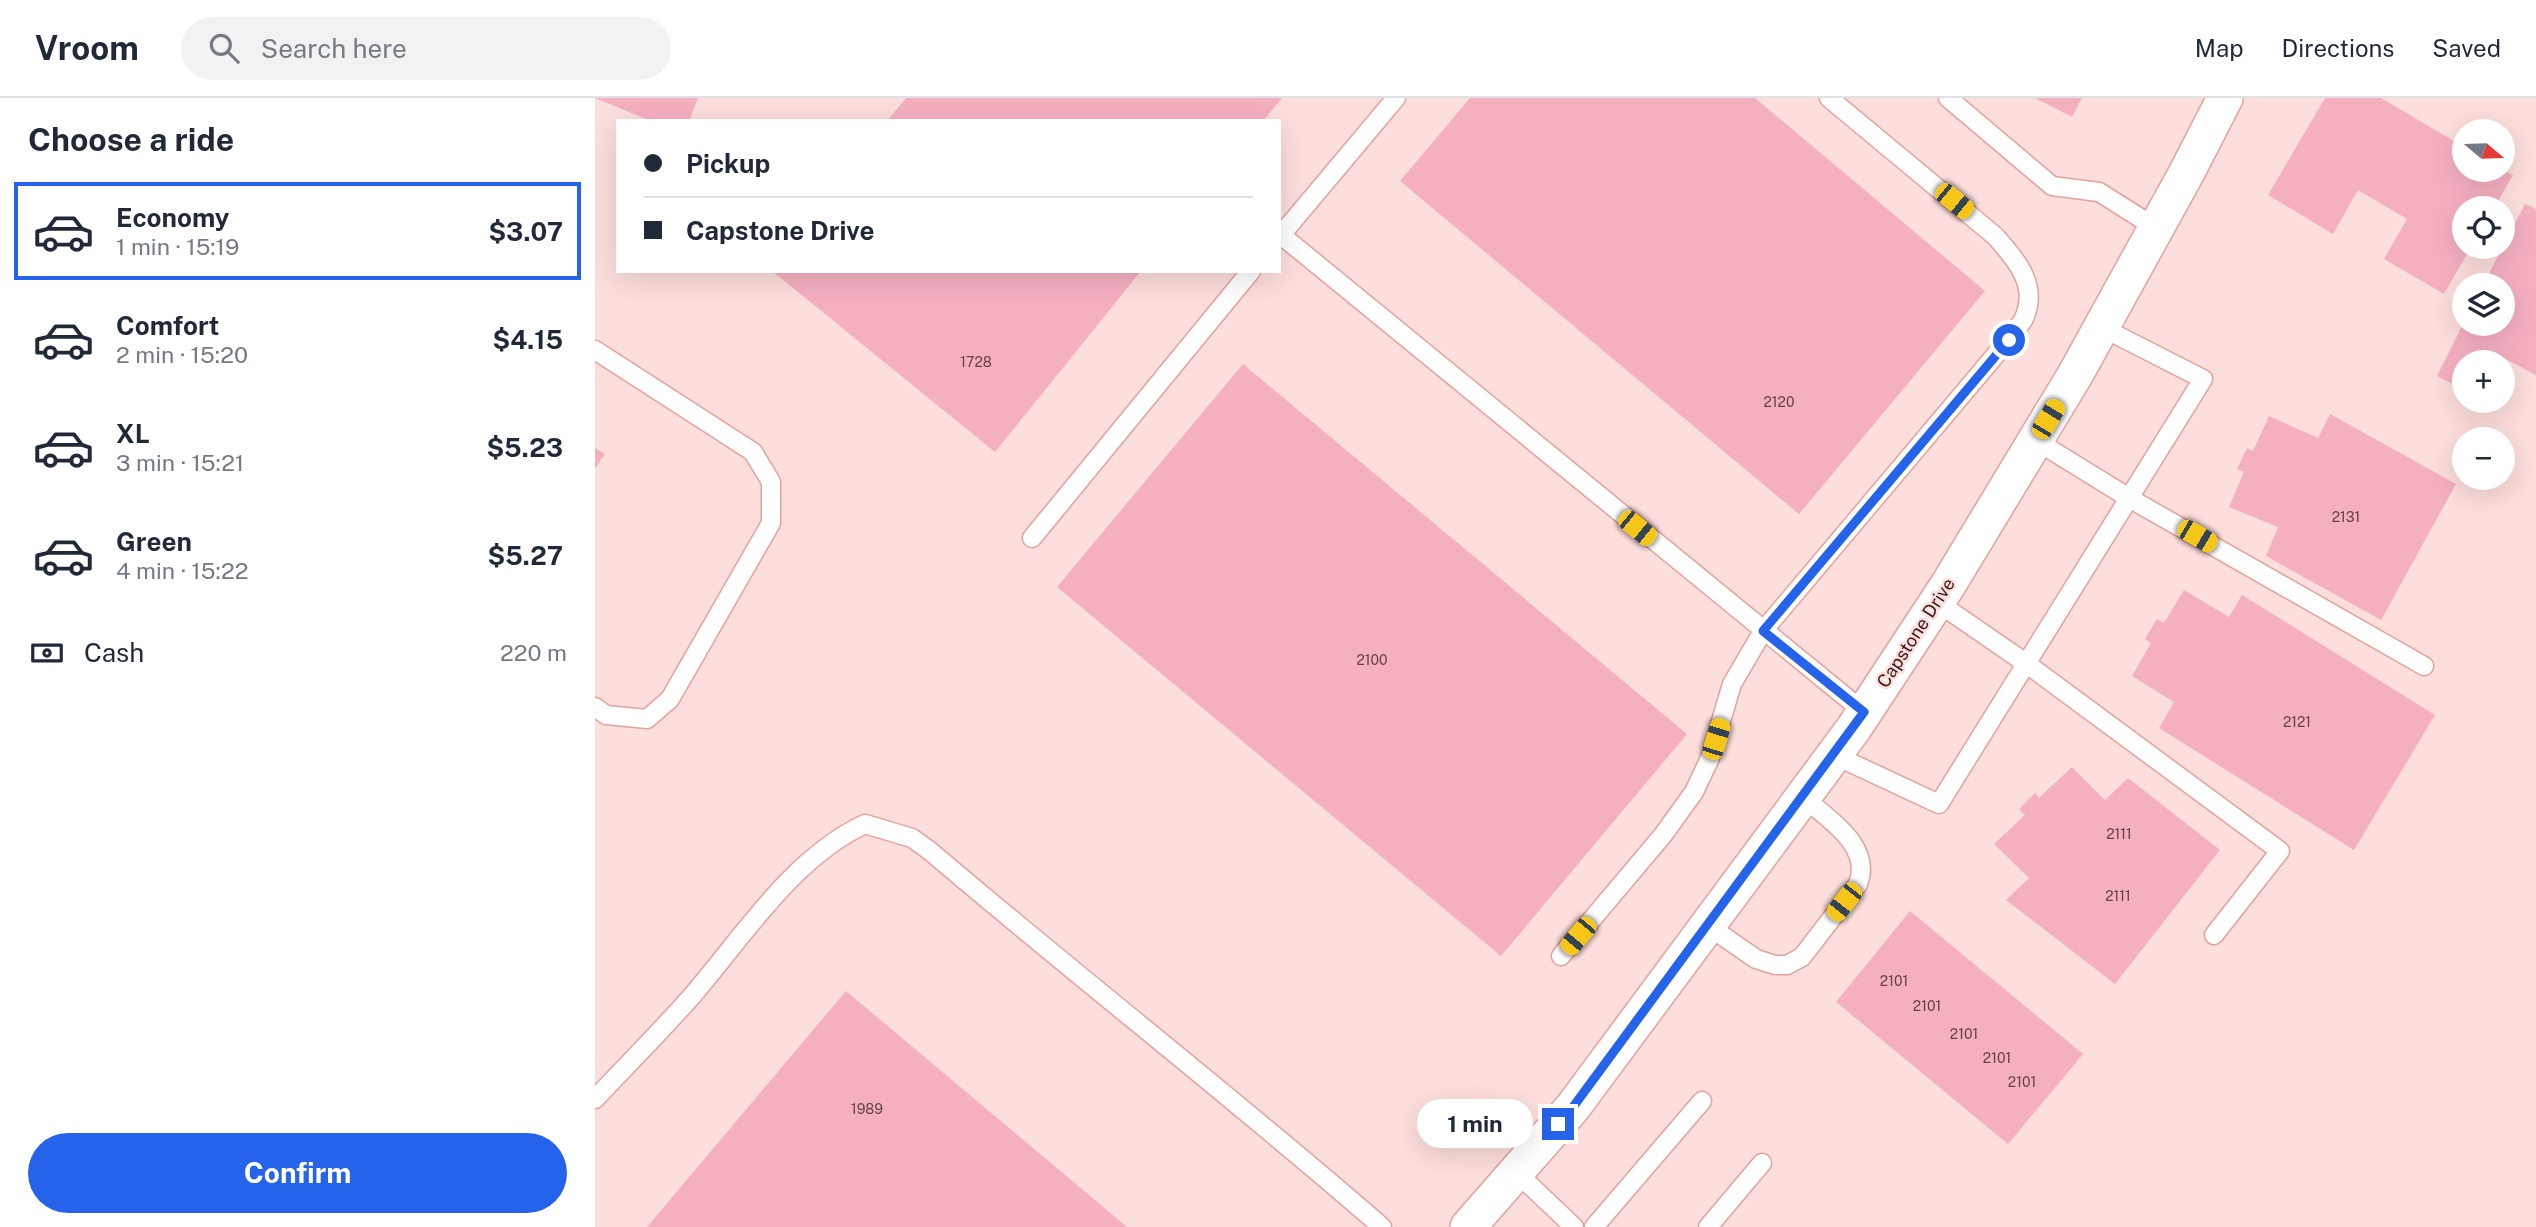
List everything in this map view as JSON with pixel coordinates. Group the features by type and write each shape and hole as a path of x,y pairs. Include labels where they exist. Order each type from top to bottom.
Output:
{"street":[{"name":"Capstone Drive","path":"1468,1227 1573,1107 1864,712 1937,602 2035,440 2156,228 2225,98"}],"lane":[{"path":"1281,235 1396,98"},
{"path":"1561,956 1663,835 1694,792 1710,758 1732,684 1763,631 2009,340 2025,316 2028,297 2025,278 2016,259 1995,236 1829,98"},
{"path":"1948,98 2052,186 2099,192 2156,228"},
{"path":"1281,237 1864,712"},
{"path":"1032,537 1249,273"},
{"path":"1834,755 1940,804 2203,379 2101,327"},
{"path":"595,350 753,452 771,482 771,523 670,699 647,719 606,715 595,707"},
{"path":"2035,440 2129,498 2424,666"},
{"path":"1937,602 2027,664 2280,852 2214,935"},
{"path":"1707,925 1756,959 1775,965 1787,965 1802,957 1858,884 1862,872 1860,857 1852,842 1840,828 1803,797"},
{"path":"595,1099 689,999 794,874 841,835 865,824 912,838 930,851 1382,1227"},
{"path":"1594,1227 1702,1101"},
{"path":"1708,1227 1762,1163"},
{"path":"1516,1172 1574,1227"}],"building":[{"path":"595,98 698,98 690,119 646,119"},
{"path":"906,98 1282,98 1265,119 889,119"},
{"path":"1470,98 1755,98 1985,291 1799,514 1400,181"},
{"path":"2035,98 2082,98 2072,117"},
{"path":"2325,98 2381,98 2452,140 2452,182 2509,182 2501,196 2452,196 2452,259 2464,259 2456,273 2452,273 2452,280 2444,294 2384,259 2407,219 2358,190 2333,234 2268,195"},
{"path":"2525,204 2536,209 2536,375 2515,364 2515,350 2452,350 2452,384 2437,376 2457,336 2515,336 2515,273 2489,273 2496,259 2515,259 2515,223"},
{"path":"774,273 1139,273 995,452"},
{"path":"1243,364 1687,734 1501,956 1057,587"},
{"path":"2330,414 2452,482 2453,490 2381,620 2266,556 2278,527 2229,507 2244,472 2237,469 2247,448 2253,451 2269,416 2318,438"},
{"path":"595,448 605,454 595,469"},
{"path":"2184,590 2229,617 2242,595 2435,715 2354,850 2159,728 2174,702 2132,676 2151,643 2145,639 2157,619 2164,623"},
{"path":"2072,767 2105,800 2128,778 2220,850 2115,984 2006,900 2029,878 1994,844 2025,815 2019,809 2035,793 2039,798"},
{"path":"1910,911 2083,1054 2008,1144 1836,1002"},
{"path":"846,991 1127,1227 647,1227"}],"route":[{"path":"1558,1124 1864,712 1763,631 2009,340"}]}
